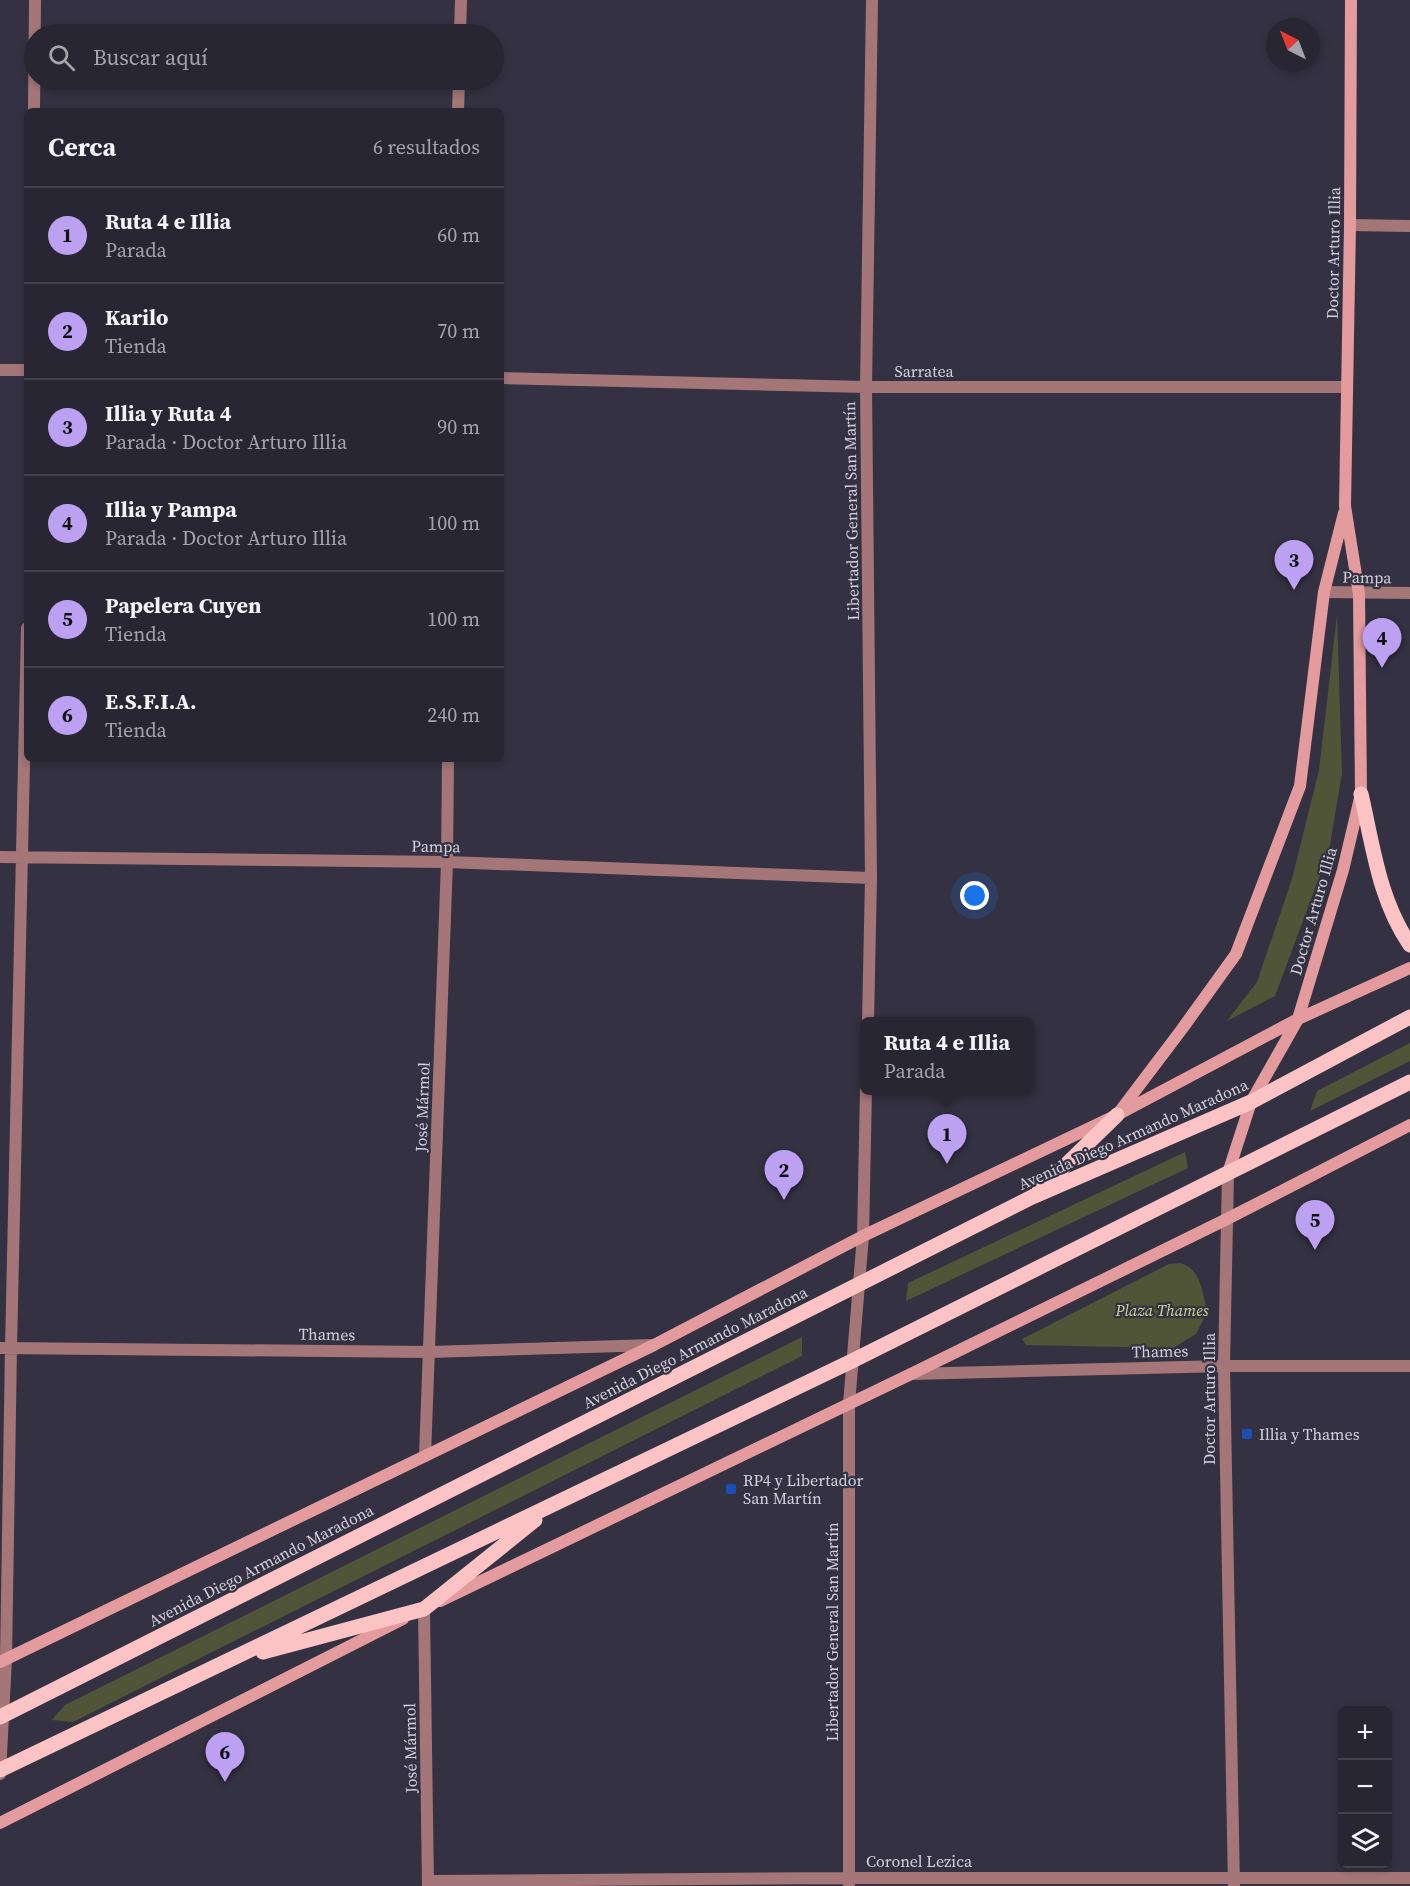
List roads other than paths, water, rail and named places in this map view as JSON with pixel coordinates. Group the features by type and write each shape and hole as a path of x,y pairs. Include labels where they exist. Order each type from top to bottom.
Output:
{"main road":[{"path":"1361,794 1383,891 1398,927 1410,945"},
{"name":"Avenida Diego Armando Maradona","path":"2,1716 1032,1197 1251,1102 1410,1017"},
{"path":"0,1772 852,1361 1410,1082"},
{"path":"1032,1197 1117,1115"},
{"path":"225,1662 424,1609 556,1504"}],"street":[{"path":"34,0 34,24"},
{"path":"460,24 461,0"},
{"name":"Libertador General San Martín","path":"868,1017 871,878 866,387 872,0"},
{"name":"Doctor Arturo Illia","path":"1234,1882 1224,1366 1228,1173 1251,1102 1298,1019 1343,870 1361,794 1359,594 1346,506 1351,0"},
{"path":"34,90 34,108"},
{"path":"458,108 459,90"},
{"path":"1350,225 1410,226"},
{"path":"0,370 24,370"},
{"name":"Sarratea","path":"504,378 866,387 1347,387"},
{"name":"Doctor Arturo Illia","path":"1117,1115 1236,954 1300,786 1324,592 1346,506"},
{"name":"Pampa","path":"1324,592 1410,593"},
{"path":"0,1772 6,1348 24,762"},
{"name":"José Mármol","path":"424,1456 430,1352 447,862 448,762"},
{"name":"Pampa","path":"0,857 447,862 871,878"},
{"name":"Avenida Diego Armando Maradona","path":"3,1661 654,1345 863,1236 1117,1115 1298,1019 1410,968"},
{"name":"Libertador General San Martín","path":"849,1882 849,1404 863,1236 866,1095"},
{"path":"0,1823 424,1609 1227,1219 1410,1125"},
{"name":"Thames","path":"6,1348 430,1352 654,1345"},
{"name":"Thames","path":"911,1374 1224,1366 1410,1366"},
{"name":"José Mármol","path":"424,1609 428,1883"},
{"name":"Coronel Lezica","path":"428,1883 1234,1882 1410,1878"}],"place":[{"name":"Illia y Ruta 4","path":"1294,590"},
{"name":"Illia y Pampa","path":"1382,668"},
{"name":"Ruta 4 e Illia","path":"947,1164"},
{"name":"Karilo","path":"784,1200"},
{"name":"Papelera Cuyen","path":"1315,1250"},
{"name":"Illia y Thames","path":"1247,1434"},
{"name":"RP4 y Libertador San Martín","path":"731,1489"},
{"name":"E.S.F.I.A.","path":"225,1782"}],"park label":[{"name":"Plaza Thames","path":"1162,1310"}]}
